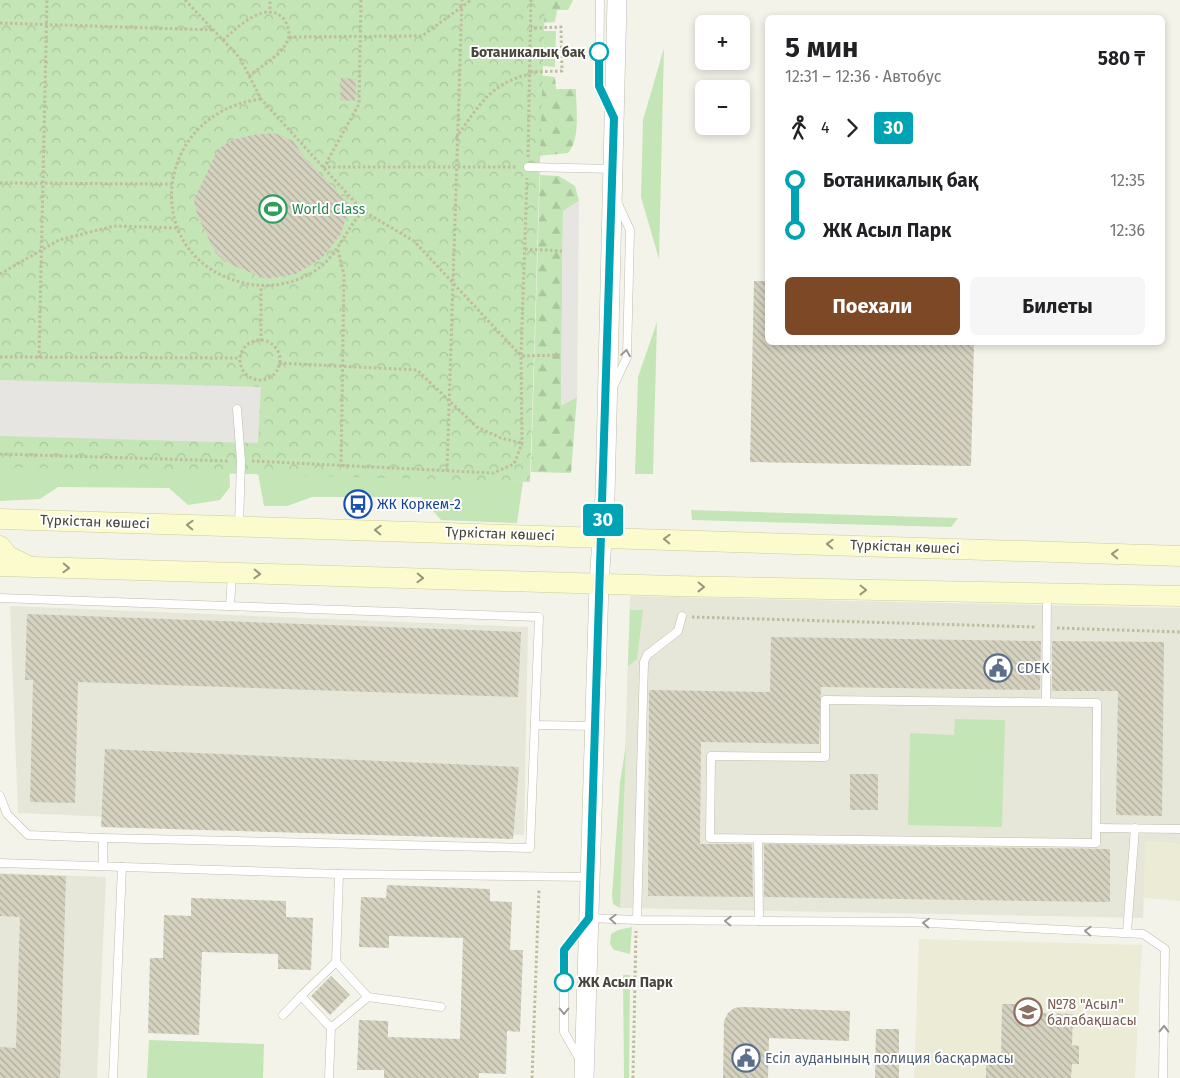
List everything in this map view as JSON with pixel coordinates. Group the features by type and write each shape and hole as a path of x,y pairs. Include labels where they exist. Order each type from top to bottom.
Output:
{"main road":[{"name":"Түркістан көшесі","path":"0,519 1180,556"},
{"path":"0,534 8,524 22,520"},
{"path":"0,546 8,556 29,567"},
{"path":"0,566 599,583 1180,596"}],"street":[{"path":"584,1072 599,583 605,496 617,0"},
{"path":"616,27 626,0"}],"lane":[{"path":"600,0 599,86 614,118"},
{"path":"528,167 613,169"},
{"path":"237,409 241,461 239,526"},
{"path":"230,606 232,573"},
{"path":"1046,702 1047,594"},
{"path":"0,598 539,617 530,848 28,835 7,814 0,796"},
{"path":"636,924 644,662 646,655 678,631 682,616"},
{"path":"825,700 1097,703 1096,828 1096,843 710,838 711,756 825,757 825,700"},
{"path":"535,725 595,726"},
{"path":"1096,828 1180,829"},
{"path":"1127,932 1135,828"},
{"path":"103,838 103,866"},
{"path":"758,839 759,922"},
{"path":"0,863 339,874 590,877"},
{"path":"113,1078 122,867"},
{"path":"283,1014 336,962 339,874"},
{"path":"589,918 636,924 910,922 1143,934 1166,948 1163,1078"},
{"path":"336,962 368,997 441,1007"},
{"path":"301,996 331,1028 329,1078"},
{"path":"331,1028 368,997"}],"path":[{"path":"39,358 47,0"},
{"path":"185,0 240,58 261,99 363,211 414,241 521,356 561,355"},
{"path":"270,0 270,9"},
{"path":"324,167 359,104 361,0"},
{"path":"447,470 455,167 462,0"},
{"path":"289,36 422,36 471,0"},
{"path":"0,454 241,461 493,473 514,464 522,443 521,356 528,167 531,0"},
{"path":"223,40 257,13 270,9 280,13 288,23 289,36 283,48 249,76"},
{"path":"0,22 214,30"},
{"path":"456,138 483,100 495,88 512,78 530,73 562,71 561,27 531,28"},
{"path":"261,99 229,106 202,123 182,149 176,164 172,184 173,212 178,228 186,242 207,266 236,281 261,286 284,284 300,279 327,262 338,250 353,221 363,211"},
{"path":"324,167 528,167"},
{"path":"0,183 172,184"},
{"path":"0,274 59,240 114,226 178,228"},
{"path":"338,250 344,275 341,466"},
{"path":"525,250 562,251"},
{"path":"261,286 261,341"},
{"path":"261,341 275,347 279,363 271,376 259,380 252,379 243,370 240,358 246,346 261,341"},
{"path":"0,357 240,358"},
{"path":"279,363 417,370 477,427 501,438 522,443"},
{"path":"682,616 1180,632"},
{"path":"532,1078 539,876"},
{"path":"633,1078 636,924"}],"shaded area":[{"path":"579,201 577,397 561,406 563,211"},
{"path":"0,380 261,387 258,443 0,436"},
{"path":"630,596 1180,608 1180,844 1146,841 1143,918 620,908"},
{"path":"10,606 528,627 524,835 18,813"},
{"path":"1145,841 1180,844 1180,901 1144,898"},
{"path":"0,873 106,877 97,1078 0,1078"},
{"name":"№78 \"Асыл\" балабақшасы","path":"919,939 1142,945 1135,1078 914,1078"}],"green space":[{"name":"Ботаникалық бақ","path":"0,0 545,0 530,482 0,467"},
{"path":"531,0 573,0 568,10 557,10 555,22 531,24"},
{"path":"544,31 556,31 555,67 543,66"},
{"path":"664,48 659,259 641,197 643,120"},
{"path":"530,74 555,77 556,89 576,89 575,140 568,153 528,157"},
{"path":"540,175 559,176 575,186 579,201 563,211 561,405 577,397 571,473 531,472"},
{"path":"657,322 653,474 635,474 638,377"},
{"path":"0,458 229,461 230,487 220,500 188,505 169,488 58,487 40,499 0,501"},
{"path":"256,462 523,482 517,523 441,520 421,497 312,497 287,506 264,506"},
{"path":"691,510 958,518 951,527 692,520"},
{"path":"630,610 643,610 637,659 628,666"},
{"path":"955,719 1005,720 1002,827 908,825 910,733 954,735"},
{"path":"626,745 620,908 613,904 612,896 620,782"},
{"path":"632,927 630,954 614,950 610,944 611,934 618,930"},
{"path":"623,975 630,975 629,1078 624,1078"},
{"path":"149,1040 264,1044 263,1078 147,1078"}],"building":[{"path":"341,78 356,79 355,101 340,100"},
{"name":"World Class","path":"274,133 293,141 305,158 350,205 341,234 322,258 296,274 266,279 225,262 215,252 197,214 194,200 218,149 232,140"},
{"path":"754,281 765,281 765,345 974,345 971,466 750,462"},
{"path":"27,614 521,632 518,697 78,682 75,803 30,802 33,680 25,680"},
{"path":"771,637 1041,641 1040,690 821,687 819,744 701,742 700,844 752,844 753,897 648,896 649,690 770,692"},
{"path":"1052,641 1164,642 1162,816 1116,815 1118,691 1052,691"},
{"path":"105,749 519,767 513,839 101,827"},
{"path":"850,774 878,774 878,810 850,810"},
{"path":"764,844 1110,849 1110,902 764,897"},
{"path":"0,874 66,876 60,1078 0,1078 0,1047 16,1048 20,917 0,916"},
{"path":"387,885 490,889 490,901 512,902 510,950 523,950 520,1032 507,1031 506,1074 479,1073 479,1078 384,1078 384,1070 357,1070 359,1020 388,1021 388,1037 460,1039 463,938 389,936 389,948 359,947 361,897 386,898"},
{"path":"191,898 286,901 286,917 313,918 311,970 278,969 278,954 202,952 199,1035 148,1033 150,958 163,958 164,915 191,916"},
{"path":"331,976 350,995 330,1015 311,996"},
{"path":"1002,1004 1041,1004 1040,1013 1073,1014 1072,1045 1079,1046 1079,1064 1072,1064 1071,1078 986,1078 986,1054 1001,1055"},
{"name":"Есіл ауданының полиция басқармасы","path":"734,1008 850,1011 849,1041 769,1038 768,1078 723,1078 724,1021 728,1013"},
{"path":"876,1029 899,1029 899,1078 875,1078"}],"bus line":[{"name":"30","path":"564,982 564,950 589,918 599,583 605,496 614,118 599,86 599,52"}],"place":[{"name":"Ботаникалық бақ","path":"599,52"},
{"name":"World Class","path":"273,209"},
{"name":"ЖК Коркем-2","path":"358,504"},
{"name":"CDEK","path":"998,668"},
{"name":"ЖК Асыл Парк","path":"564,982"},
{"name":"№78 \"Асыл\" балабақшасы","path":"1028,1012"},
{"name":"Есіл ауданының полиция басқармасы","path":"746,1058"}]}
